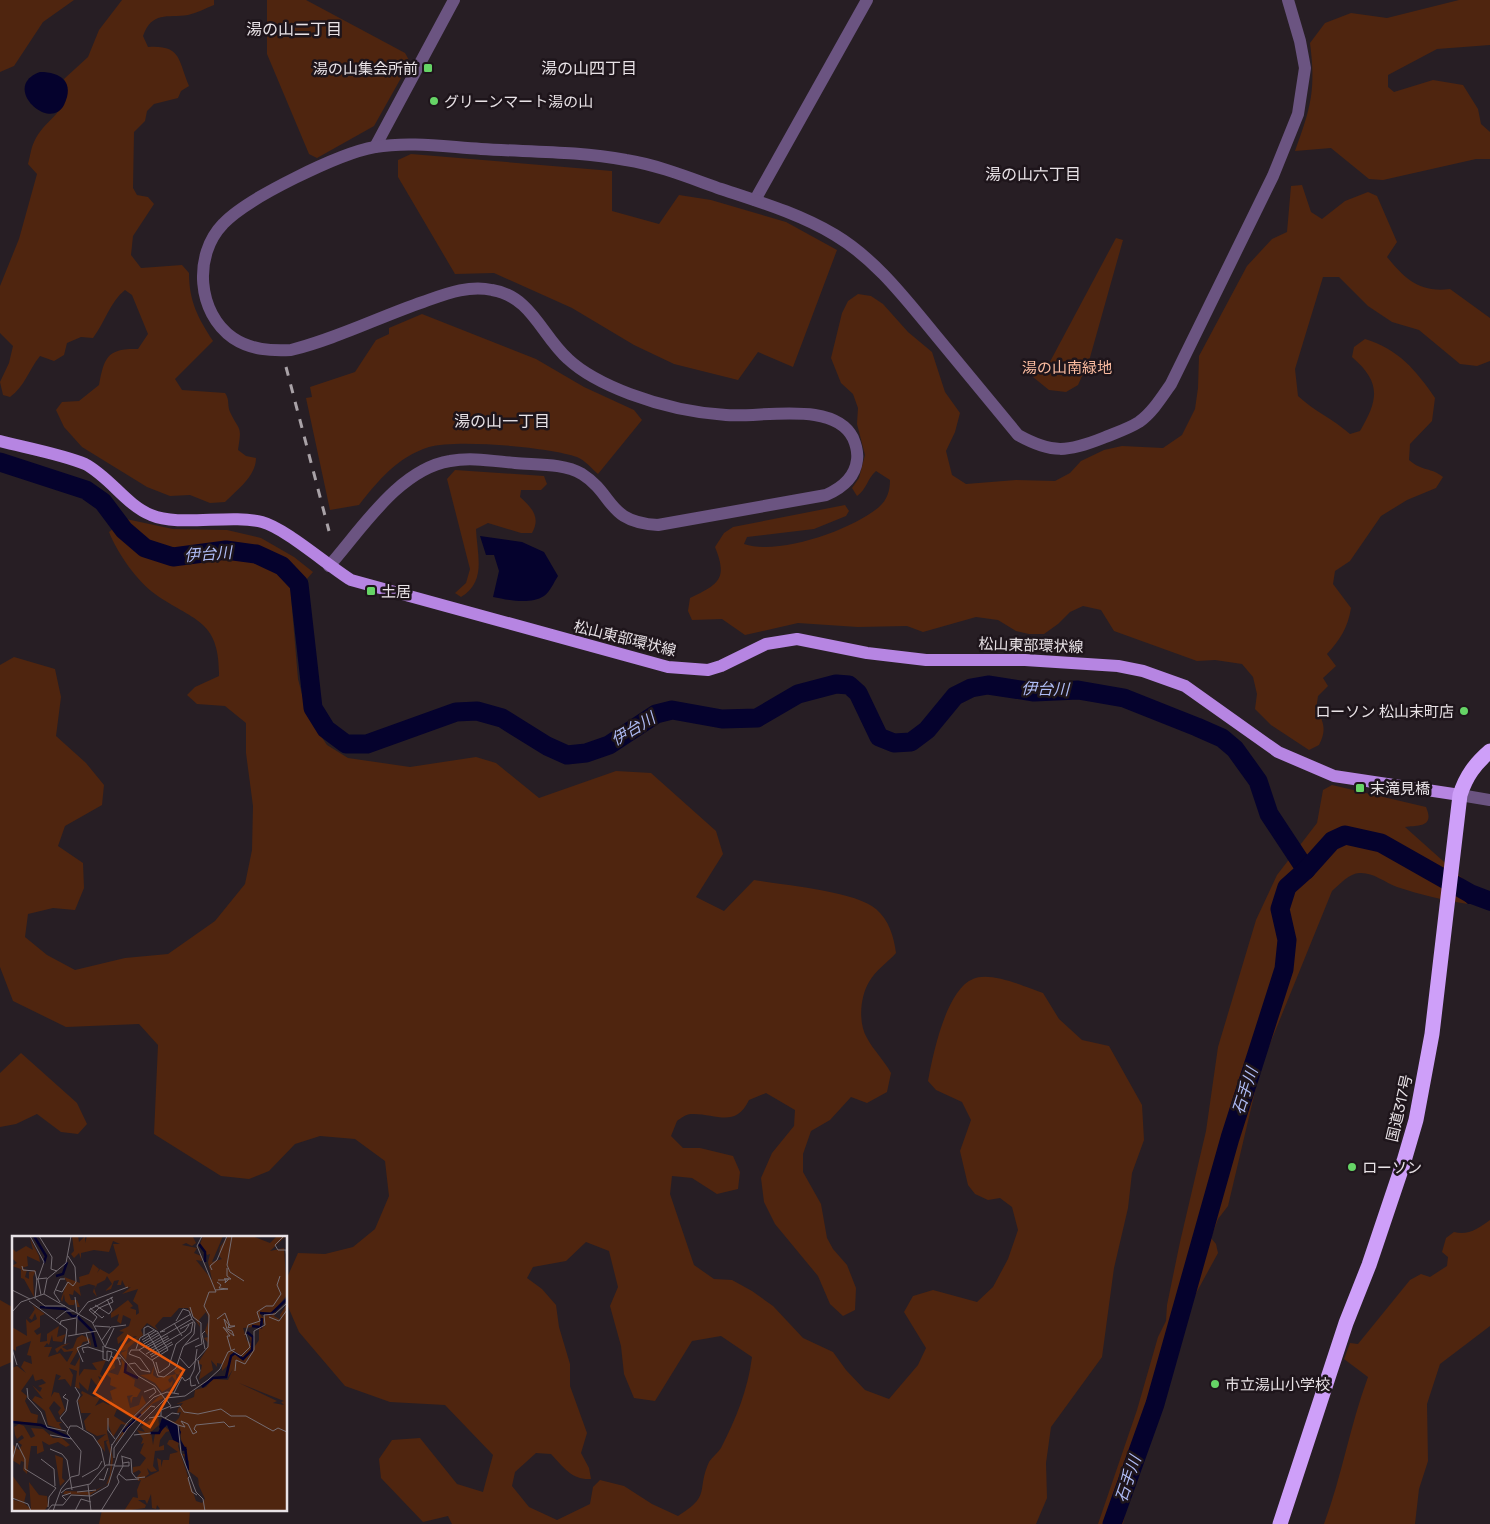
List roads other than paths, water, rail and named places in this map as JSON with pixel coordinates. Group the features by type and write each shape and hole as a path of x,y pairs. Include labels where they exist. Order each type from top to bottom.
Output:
{"highway":[{"name":"国道317号","path":"1280,1524 1346,1323 1369,1265 1416,1120 1432,1034 1452,842 1460,795 1466,778 1476,763 1490,751"}],"main road":[{"name":"松山東部環状線","path":"0,441 84,464 102,475 152,516 170,519 263,522 279,530 351,580 668,667 708,670 721,666 766,644 797,639 867,653 926,660 1057,661 1118,666 1144,671 1185,686 1278,752 1316,770 1334,776 1460,795"}],"street":[{"path":"375,147 454,0"},
{"path":"755,200 867,0"},
{"path":"329,566 392,492 422,470 451,461 468,459 564,467 589,479 616,511 624,517 646,524 658,525 826,495 848,481 856,470 858,458 856,446 844,425 827,417 807,413 758,416 687,411 660,405 621,391 585,372 569,361 556,348 523,304 509,294 493,290 460,290 292,350 260,349 245,345 231,337 208,306 204,291 203,273 205,257 214,233 236,212 255,200 346,155 375,147 403,144 593,155 655,166 782,209 835,235 864,256 891,281 1018,435 1034,444 1051,450 1066,450 1080,447 1140,422 1155,407 1171,384 1283,153 1298,114 1305,68 1300,41 1288,0"},
{"path":"1460,795 1490,800"}],"waterway":[{"name":"伊台川","path":"0,462 86,490 103,502 124,530 145,548 173,557 226,550 256,554 282,566 299,584 313,708 326,729 346,744 367,744 456,712 477,711 502,718 547,746 567,755 586,753 609,745 656,714 672,710 722,719 757,718 798,694 836,684 849,685 858,693 879,737 894,743 911,742 927,730 955,696 971,688 988,685 1034,692 1078,690 1124,698 1222,738 1235,749 1258,781 1269,814 1306,870"},
{"name":"石手川","path":"1112,1524 1155,1404 1230,1138 1284,969 1287,940 1280,909 1287,887 1306,870 1332,841 1345,835 1381,843 1471,894 1490,901"}],"railway":[{"path":"286,367 329,531"}],"place":[{"name":"湯の山集会所前","path":"428,68"},
{"name":"グリーンマート湯の山","path":"434,101"},
{"name":"土居","path":"371,591"},
{"name":"ローソン 松山末町店","path":"1464,711"},
{"name":"末滝見橋","path":"1360,788"},
{"name":"ローソン","path":"1352,1167"},
{"name":"市立湯山小学校","path":"1215,1384"}],"district":[{"name":"湯の山二丁目","path":"294,29"},
{"name":"湯の山四丁目","path":"589,68"},
{"name":"湯の山六丁目","path":"1033,174"},
{"name":"湯の山一丁目","path":"502,421"}],"park label":[{"name":"湯の山南緑地","path":"1067,367"}]}
